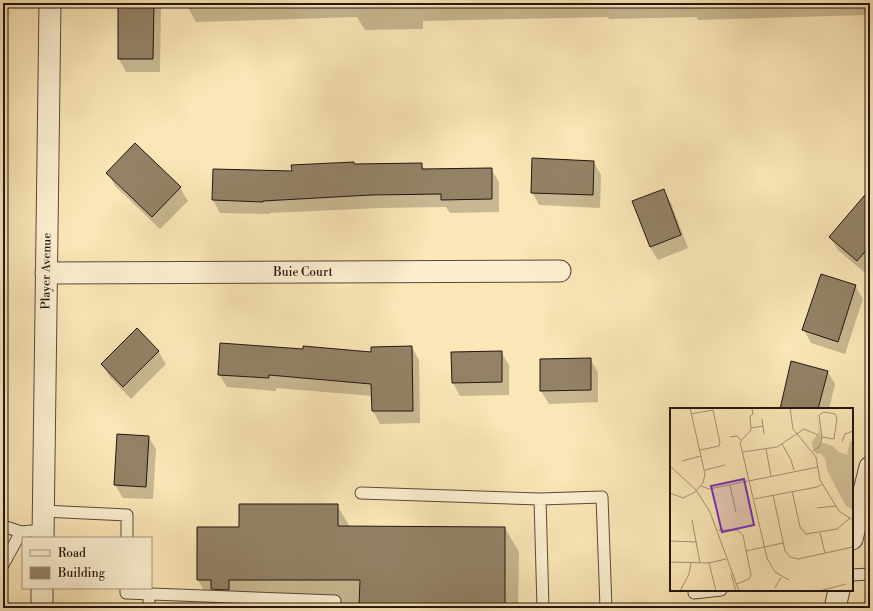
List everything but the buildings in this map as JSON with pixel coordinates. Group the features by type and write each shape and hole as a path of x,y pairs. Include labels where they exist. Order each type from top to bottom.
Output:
{"street":[{"name":"Player Avenue","path":"43,526 50,3"},
{"name":"Buie Court","path":"46,273 560,271"},
{"path":"853,535 870,466"},
{"path":"42,589 42,608"},
{"path":"835,608 839,591"}],"lane":[{"path":"361,493 540,499 602,497 606,608"},
{"path":"540,499 543,608"},
{"path":"3,526 21,532 43,526 127,515 127,537"},
{"path":"3,565 21,532"},
{"path":"853,575 870,574"},
{"path":"126,589 126,593 335,601 335,608"},
{"path":"694,593 713,591"},
{"path":"149,594 149,608"}]}
